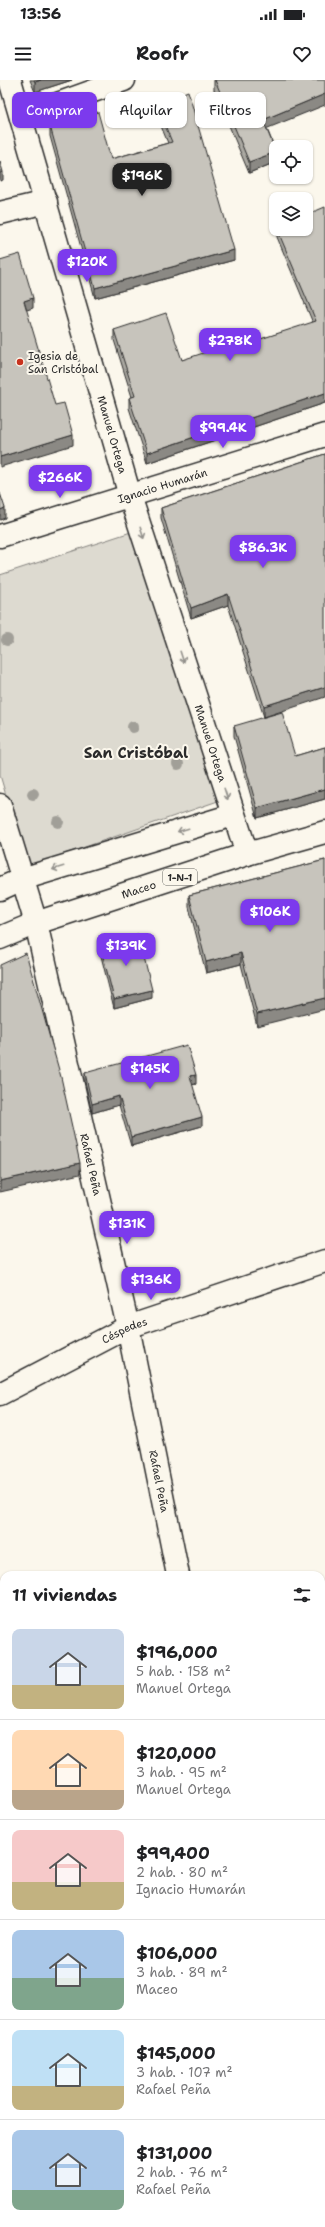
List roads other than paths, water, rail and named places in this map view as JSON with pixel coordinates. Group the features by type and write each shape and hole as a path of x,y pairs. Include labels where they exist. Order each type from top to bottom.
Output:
{"street":[{"name":"Manuel Ortega","path":"10,80 14,92"},
{"path":"91,92 124,80"},
{"name":"Manuel Ortega","path":"24,128 130,496 246,854"},
{"path":"0,213 46,202"},
{"name":"Ignacio Humarán","path":"0,536 325,435"},
{"name":"Rafael Peña","path":"0,805 36,923 128,1327 177,1571"},
{"path":"0,889 22,879 233,814"},
{"name":"Maceo","path":"0,938 36,923 246,854 325,832"},
{"name":"Céspedes","path":"0,1394 128,1327 325,1261"}],"place":[{"name":"Igesia de San Cristóbal","path":"20,362"}],"district":[{"name":"San Cristóbal","path":"136,753"}]}
